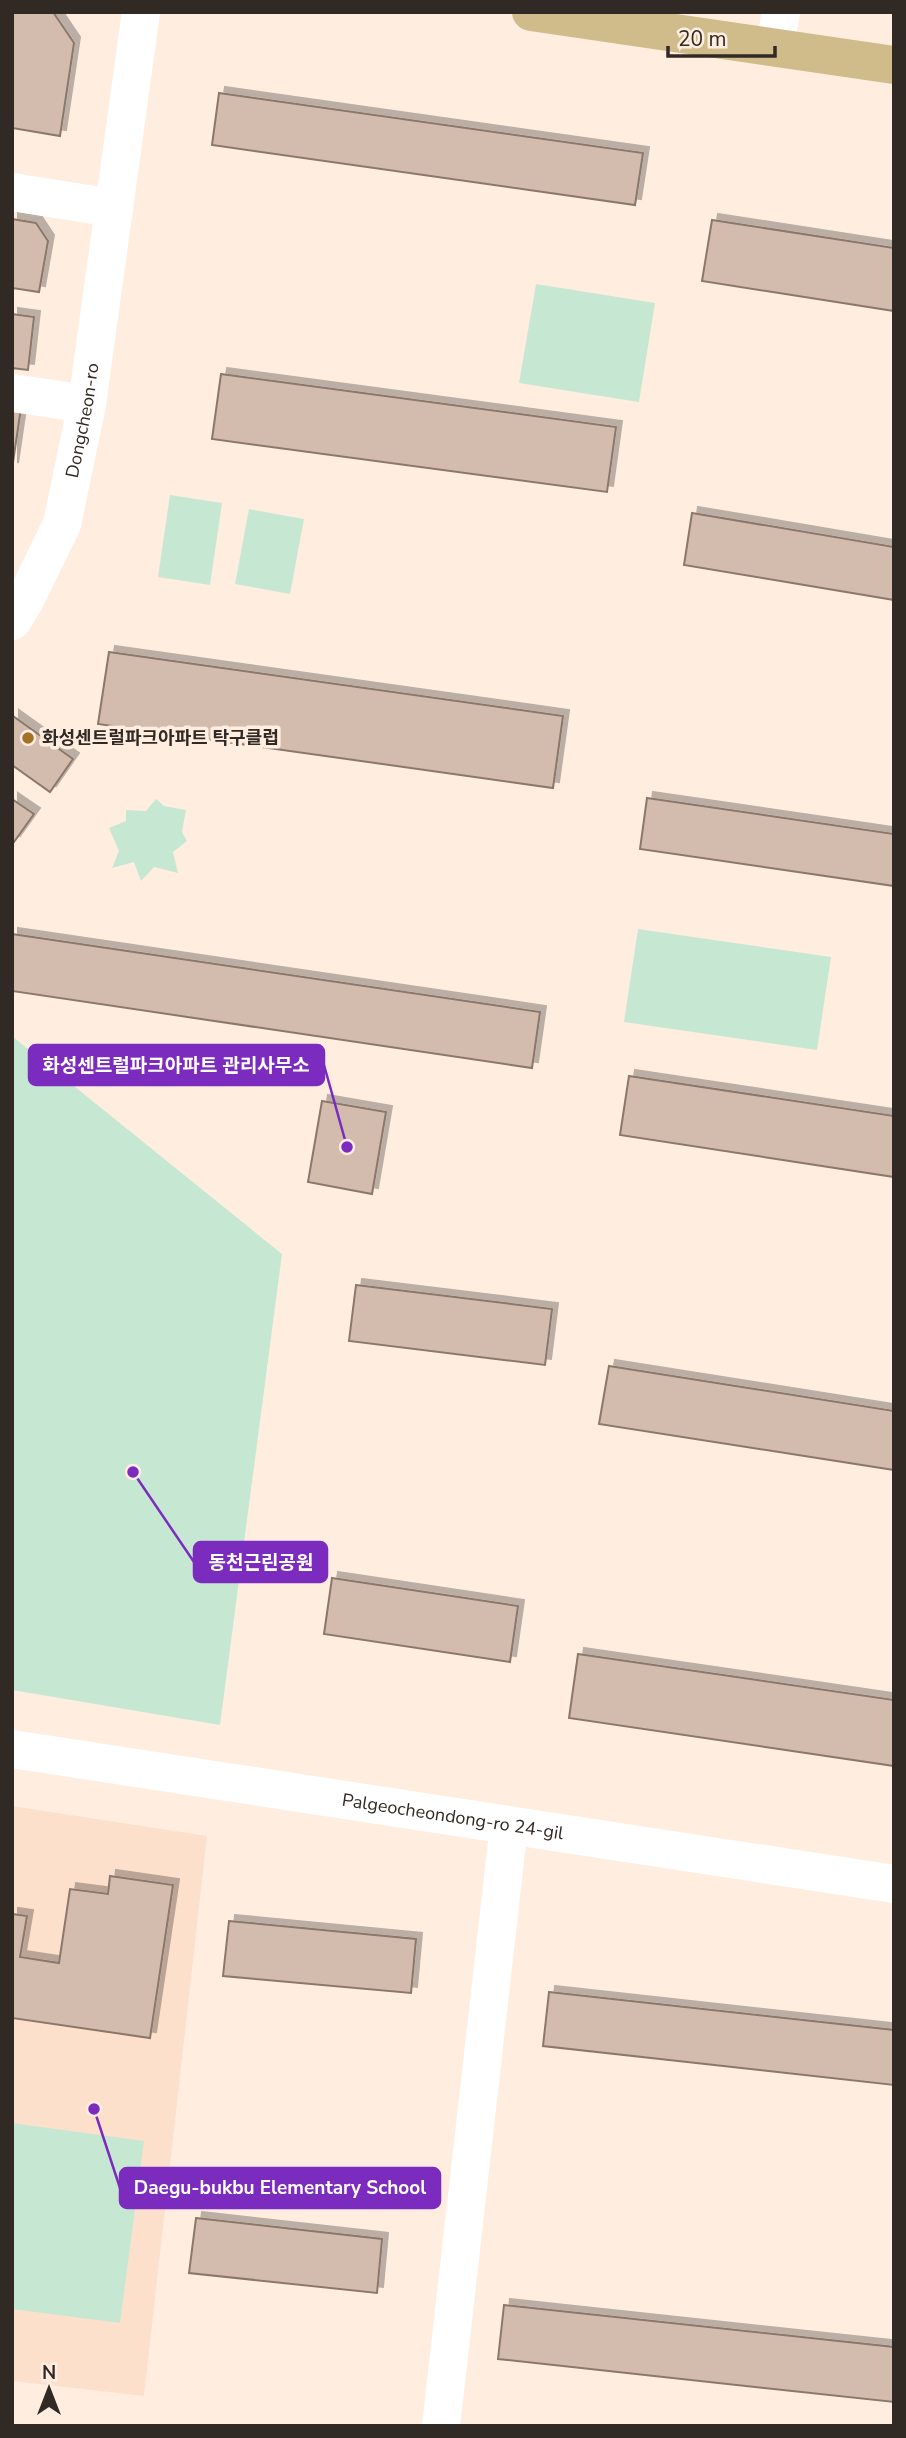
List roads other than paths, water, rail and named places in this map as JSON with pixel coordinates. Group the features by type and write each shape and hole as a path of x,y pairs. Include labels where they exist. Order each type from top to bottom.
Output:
{"main road":[{"path":"531,12 722,41 778,30 894,65"}],"street":[{"name":"Dongcheon-ro","path":"12,621 62,524 87,404 141,12"},
{"path":"12,192 113,208"},
{"path":"12,393 87,404"},
{"name":"Palgeocheondong-ro 24-gil","path":"12,1749 894,1884"},
{"path":"441,2426 509,1825"}],"place":[{"name":"화성센트럴파크아파트 탁구클럽","path":"28,738"},
{"name":"화성센트럴파크아파트 관리사무소","path":"347,1147"},
{"name":"동천근린공원","path":"133,1472"},
{"name":"Daegu-bukbu Elementary School","path":"94,2109"}]}
